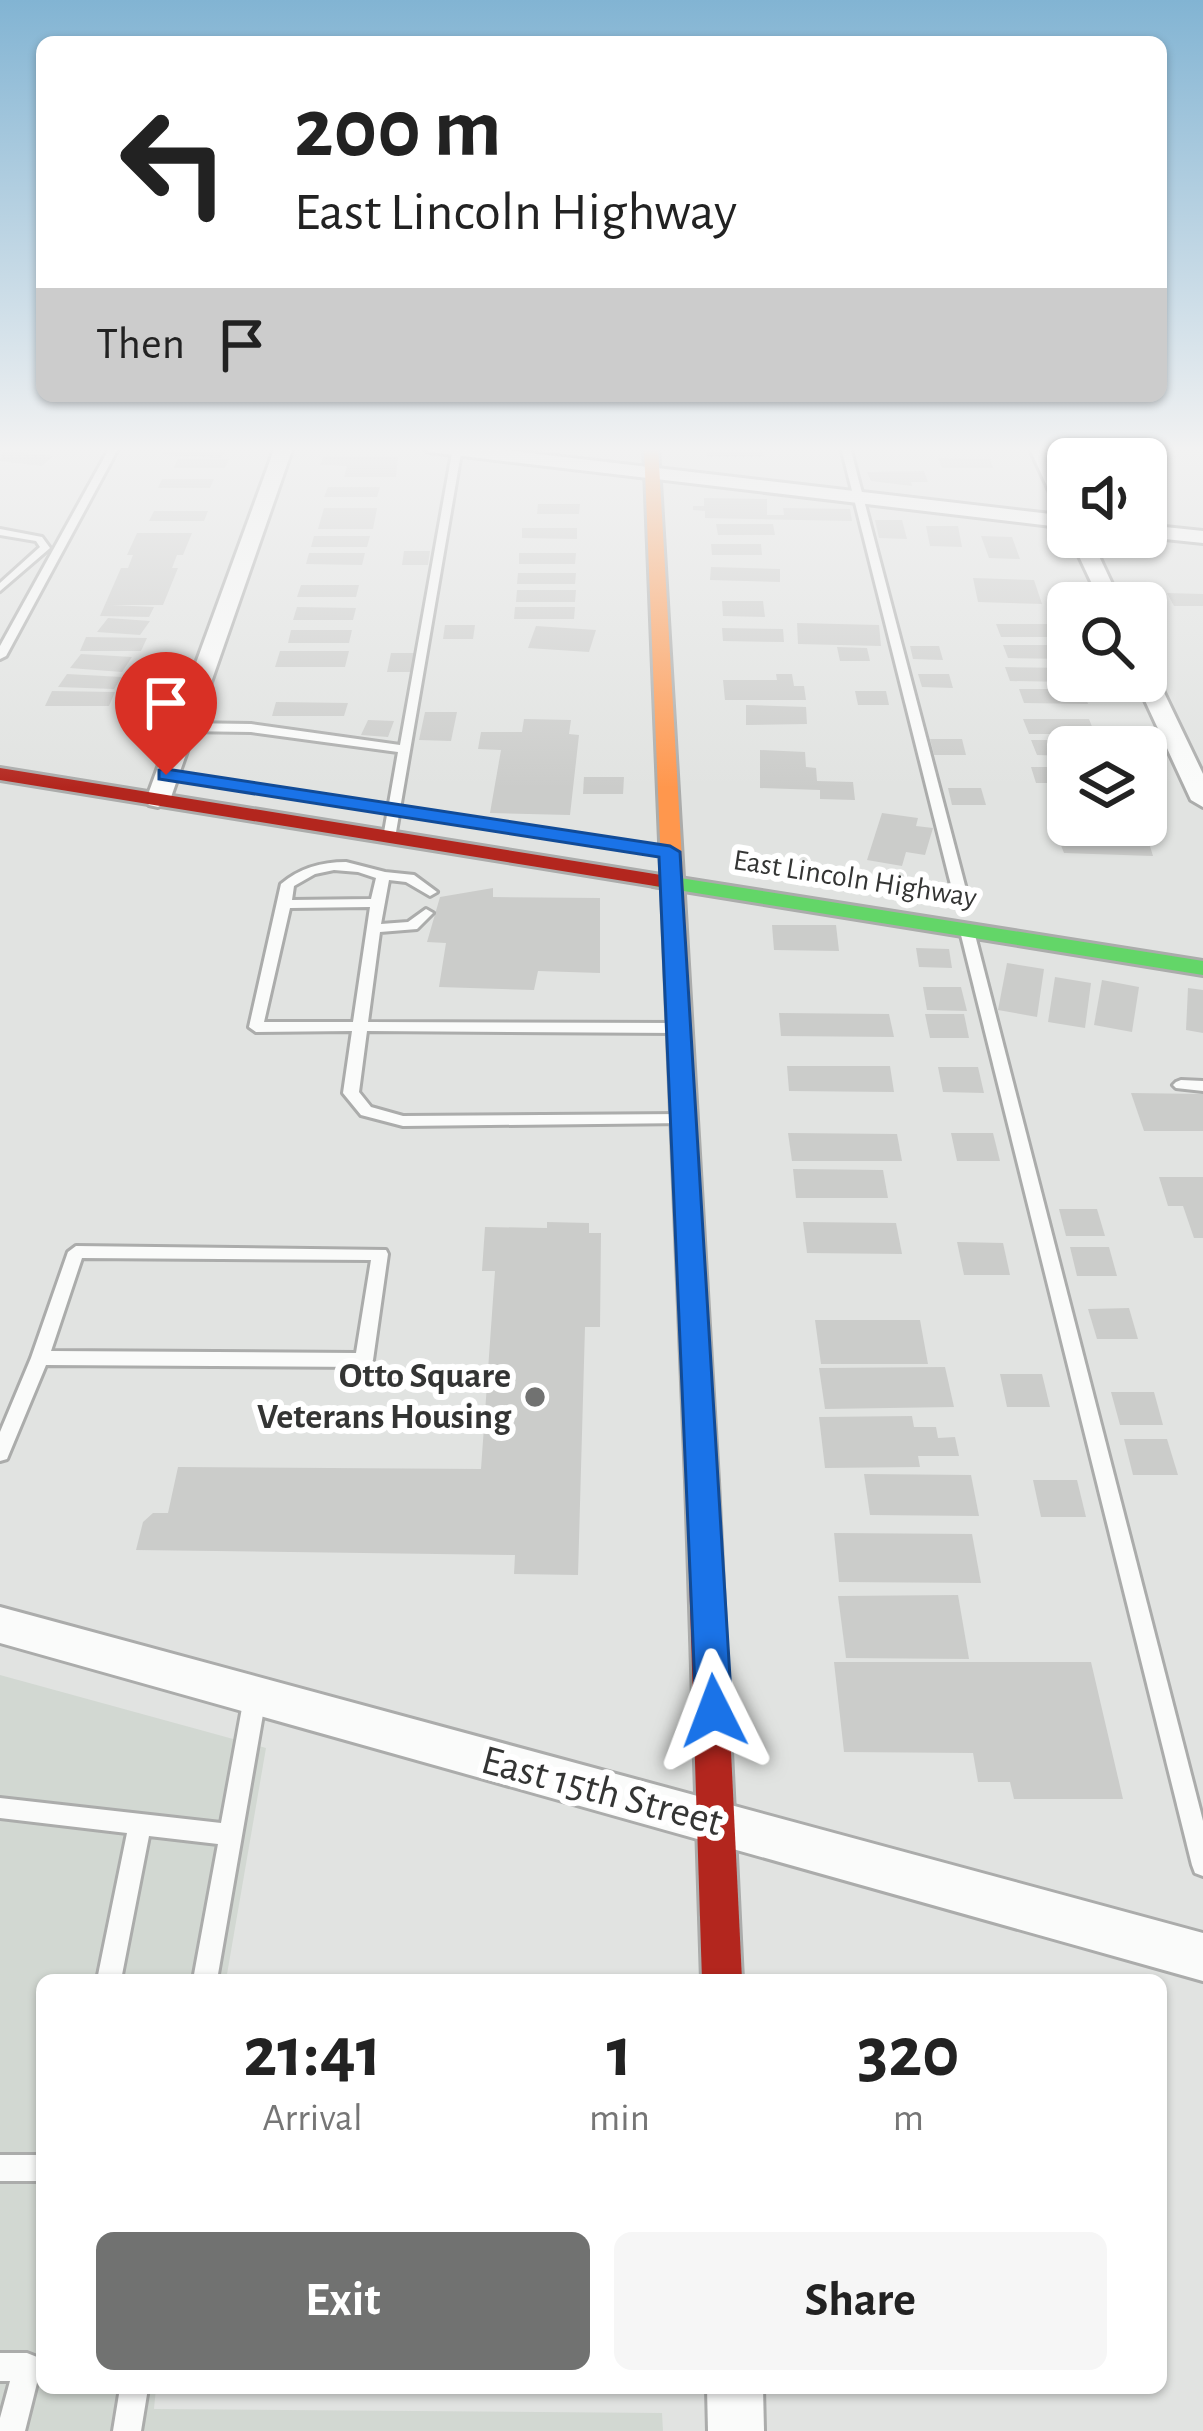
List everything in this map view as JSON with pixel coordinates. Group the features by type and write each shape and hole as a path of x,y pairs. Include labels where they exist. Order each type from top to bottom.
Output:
{"street":[{"path":"162,788 243,560"},
{"path":"657,560 722,1974"},
{"path":"1157,702 1203,800"},
{"name":"East Lincoln Highway","path":"0,747 162,788"},
{"name":"East Lincoln Highway","path":"0,774 162,788 391,824 671,884 1203,968"},
{"name":"East Lincoln Highway","path":"391,824 446,818"},
{"name":"East 15th Street","path":"0,1625 1203,1958"},
{"path":"734,2394 736,2431"}],"lane":[{"path":"0,588 30,560"},
{"path":"0,656 53,560"},
{"path":"391,824 437,560"},
{"path":"873,560 961,897"},
{"path":"183,728 251,728 404,749"},
{"path":"430,892 409,878 383,876 364,867 310,867 288,884 256,1027 679,1028"},
{"path":"383,876 351,1094 366,1111 403,1121 683,1119"},
{"path":"284,904 377,904"},
{"path":"374,928 412,926 426,913"},
{"path":"968,931 1203,1864"},
{"path":"1181,1085 1203,1086"},
{"path":"0,1454 40,1358 76,1252 380,1254 364,1360 40,1358"},
{"path":"206,1974 255,1696"},
{"path":"0,1808 231,1834"},
{"path":"110,1974 140,1824"},
{"path":"0,2168 36,2168"},
{"path":"0,2367 27,2367 11,2431"},
{"path":"127,2431 133,2394"}],"shaded area":[{"path":"0,1675 266,1748 227,1974 36,1974 36,2394 155,2394 154,2409 662,2413 663,2431 0,2431"}],"building":[{"path":"131,560 175,560 172,568 178,568 163,605 111,605 154,607 149,617 100,616 121,568 128,568"},
{"path":"307,560 363,560 362,565 306,564"},
{"path":"403,560 429,560 428,565 402,565"},
{"path":"519,560 575,560 575,564"},
{"path":"711,567 780,569 780,582 710,580"},
{"path":"518,573 576,573 575,584 517,584"},
{"path":"973,578 1034,580 1042,604 978,602"},
{"path":"301,585 359,585 356,597 297,597"},
{"path":"517,590 576,590 575,602 516,602"},
{"path":"1167,593 1203,594 1203,606 1174,606"},
{"path":"722,601 763,601 765,617 723,616"},
{"path":"297,607 356,608 353,620 293,620"},
{"path":"515,607 575,607 574,619 514,619"},
{"path":"108,618 150,621 140,635 97,632"},
{"path":"797,623 879,625 881,646 798,644"},
{"path":"996,624 1047,624 1047,637 1001,637"},
{"path":"445,625 475,625 473,639 443,639"},
{"path":"536,626 596,630 589,652 528,648"},
{"path":"722,628 783,629 784,642 723,641"},
{"path":"291,630 352,630 349,643 288,643"},
{"path":"86,637 147,638 141,651 80,651"},
{"path":"1003,645 1047,645 1047,659 1008,658"},
{"path":"910,646 939,646 943,660 913,659"},
{"path":"837,647 867,648 870,661 840,661"},
{"path":"280,651 349,651 345,667 275,667"},
{"path":"391,653 417,653 413,672 387,672"},
{"path":"81,654 132,657 122,672 70,668"},
{"path":"1005,667 1047,668 1047,682 1010,681"},
{"path":"67,674 122,677 114,689 58,687"},
{"path":"776,674 792,674 794,686 804,686 806,700 725,700 723,680 777,680"},
{"path":"918,674 949,674 953,688 922,687"},
{"path":"1019,689 1047,689 1047,702 1088,704 1024,703"},
{"path":"52,691 115,692 109,706 45,706"},
{"path":"855,691 886,691 889,705 858,705"},
{"path":"276,702 348,703 344,716 272,716"},
{"path":"746,705 806,707 807,724 746,725"},
{"path":"425,712 457,712 451,741 419,740"},
{"path":"524,719 571,720 569,734 579,735 570,815 490,813 501,750 478,749 481,732 522,732"},
{"path":"1023,719 1089,719 1092,726 1047,726 1047,734 1029,734"},
{"path":"368,720 394,721 388,737 361,735"},
{"path":"930,739 962,739 966,755 934,755"},
{"path":"1031,740 1047,740 1047,755 1037,755"},
{"path":"760,750 805,752 806,767 816,768 817,781 853,782 855,800 820,799 820,790 760,788"},
{"path":"1031,767 1047,767 1047,783 1036,783"},
{"path":"584,777 624,777 623,794 583,794"},
{"path":"948,788 981,788 986,805 952,805"},
{"path":"882,813 918,818 916,826 933,828 925,855 906,852 902,866 867,860"},
{"path":"1061,846 1150,846 1153,856 1064,853"},
{"path":"493,888 493,897 600,898 600,973 538,971 534,990 439,987 446,943 427,942 440,897"},
{"path":"772,925 836,925 839,951 774,950"},
{"path":"916,948 949,949 952,968 919,967"},
{"path":"1007,963 1044,969 1037,1017 998,1010"},
{"path":"1055,977 1091,983 1085,1028 1048,1022"},
{"path":"1102,980 1139,987 1132,1032 1094,1025"},
{"path":"923,987 961,987 967,1011 927,1010"},
{"path":"1188,988 1203,990 1203,1033 1186,1030"},
{"path":"779,1013 889,1014 894,1037 781,1036"},
{"path":"925,1014 964,1014 969,1038 930,1038"},
{"path":"787,1066 890,1066 894,1092 789,1091"},
{"path":"938,1067 978,1067 984,1093 943,1092"},
{"path":"1131,1093 1203,1094 1203,1131 1144,1131"},
{"path":"788,1133 897,1134 902,1161 792,1161"},
{"path":"951,1133 993,1133 1000,1161 957,1161"},
{"path":"793,1169 883,1170 888,1198 796,1198"},
{"path":"1159,1177 1203,1177 1203,1238 1194,1238 1183,1206 1168,1206"},
{"path":"1059,1209 1097,1209 1105,1236 1066,1236"},
{"name":"Otto Square Veterans Housing","path":"547,1222 589,1223 589,1233 601,1233 600,1327 585,1327 578,1575 514,1574 515,1555 136,1550 143,1522 153,1513 168,1513 178,1467 481,1469 495,1271 482,1271 485,1227 547,1228"},
{"path":"803,1222 896,1223 902,1254 807,1253"},
{"path":"957,1242 1003,1243 1010,1275 964,1275"},
{"path":"1070,1247 1109,1247 1117,1276 1077,1276"},
{"path":"1129,1308 1138,1339 1097,1339 1088,1309"},
{"path":"815,1320 920,1320 928,1364 821,1364"},
{"path":"945,1367 954,1407 825,1409 819,1368"},
{"path":"1000,1374 1042,1374 1050,1407 1007,1407"},
{"path":"1111,1392 1154,1392 1163,1425 1120,1425"},
{"path":"912,1416 914,1427 936,1427 938,1438 955,1437 959,1456 918,1456 920,1467 825,1468 819,1417"},
{"path":"1124,1439 1167,1439 1178,1475 1133,1475"},
{"path":"864,1474 971,1475 979,1516 870,1515"},
{"path":"1033,1480 1077,1480 1086,1517 1041,1517"},
{"path":"834,1533 972,1534 981,1583 839,1582"},
{"path":"958,1595 969,1659 846,1658 838,1596"},
{"path":"834,1662 1091,1662 1123,1799 1014,1799 1010,1782 978,1782 973,1753 844,1752"}],"traffic: fast":[{"path":"661,881 1203,968"}],"traffic: slow":[{"path":"657,560 702,1481"}],"traffic: jam":[{"path":"0,774 661,881"},
{"path":"702,1481 722,1974"}],"place":[{"name":"Otto Square Veterans Housing","path":"535,1397"}],"route":[{"path":"166,775 670,852 714,1711"}]}
